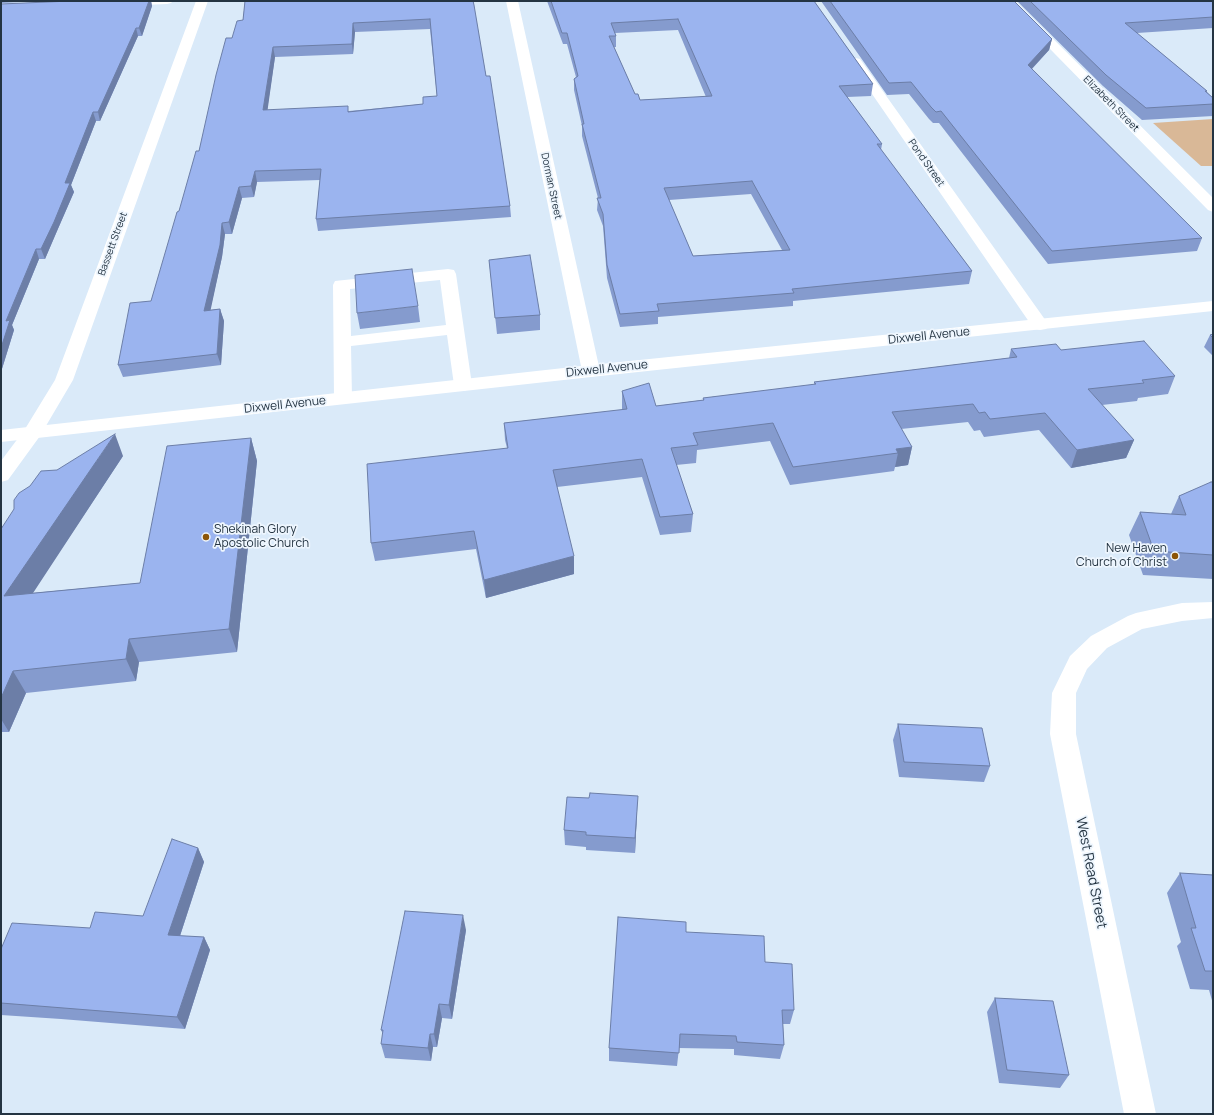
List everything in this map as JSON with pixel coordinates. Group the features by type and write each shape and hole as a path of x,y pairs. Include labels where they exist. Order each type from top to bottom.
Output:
{"street":[{"path":"112,3 167,1"},
{"name":"Bassett Street","path":"1,475 33,432 64,380 202,1"},
{"name":"Dorman Street","path":"512,1 590,371"},
{"name":"Elizabeth Street","path":"1008,1 1213,207"},
{"name":"Pond Street","path":"849,52 1040,325"},
{"path":"343,398 341,285 448,274 463,385"},
{"name":"Dixwell Avenue","path":"1,436 590,371 1213,306"},
{"path":"342,342 456,329"},
{"name":"West Read Street","path":"1140,1114 1064,734 1064,693 1078,663 1099,642 1136,622 1182,612 1213,610"}],"shaded area":[{"path":"1213,119 1213,166 1201,166 1153,123"}],"building":[{"path":"71,1 149,1 139,28 136,28 98,112 93,112 65,183 70,183 54,222 41,249 36,249 6,321 10,320 1,348 1,4"},
{"path":"245,1 473,1 486,76 490,76 510,206 316,219 321,169 255,171 251,186 239,187 229,222 222,223 220,245 204,311 220,309 217,354 118,365 130,303 151,301 196,151 199,151 226,38 232,38 237,21 243,20","holes":["430,19 437,96 423,97 423,104 348,112 348,106 263,110 273,47 352,44 353,23"]},
{"path":"551,1 814,1 873,84 839,86 882,144 877,144 972,271 792,289 794,293 657,304 659,311 620,314 607,265 603,214 597,198 601,198 582,124 584,124 574,79 578,76 567,33 562,33","holes":["678,19 712,96 640,100 638,94 635,94 609,36 616,36 611,23","752,181 790,250 693,256 664,188"]},
{"path":"830,1 1014,1 1052,39 1028,65 1202,238 1052,251 941,111 936,112 911,82 889,83"},
{"path":"1030,1 1213,1 1213,17 1125,23 1207,91 1205,91 1213,98 1213,104 1146,108 1106,75"},
{"path":"530,255 540,315 495,318 489,260"},
{"path":"412,269 418,306 357,313 355,275"},
{"path":"1144,341 1175,376 1142,380 1144,383 1088,389 1134,440 1077,450 1045,413 990,419 985,412 979,413 973,404 892,412 912,447 896,449 898,453 793,467 773,423 693,433 698,445 671,448 693,514 660,517 642,459 553,470 574,556 484,580 474,531 371,543 367,464 508,448 504,423 627,409 622,391 649,383 656,406 704,400 703,398 816,384 814,382 1017,357 1011,349 1056,344 1061,350"},
{"path":"115,434 4,596 140,583 167,446 251,438 229,629 129,639 126,659 13,671 1,698 1,529 14,509 14,500 19,493 30,486 41,471 57,470"},
{"path":"1213,482 1213,555 1154,551 1140,512 1186,515 1179,496"},
{"path":"898,724 982,728 990,766 904,762"},
{"path":"590,793 638,796 635,838 586,835 586,832 564,830 567,797 589,798"},
{"path":"172,839 198,848 168,935 204,937 177,1017 1,1003 1,949 12,923 90,928 95,912 143,916"},
{"path":"1180,873 1213,875 1213,971 1205,971 1191,928 1196,928"},
{"path":"405,911 463,915 449,1005 439,1004 434,1034 430,1034 428,1048 381,1044 383,1030 381,1030"},
{"path":"618,917 686,922 686,932 764,936 765,962 792,964 794,1010 782,1010 784,1045 737,1042 736,1036 680,1034 679,1053 609,1048"},
{"path":"995,998 1053,1001 1069,1075 1007,1070"}],"place":[{"name":"Shekinah Glory Apostolic Church","path":"206,537"},
{"name":"New Haven Church of Christ","path":"1175,556"}]}
